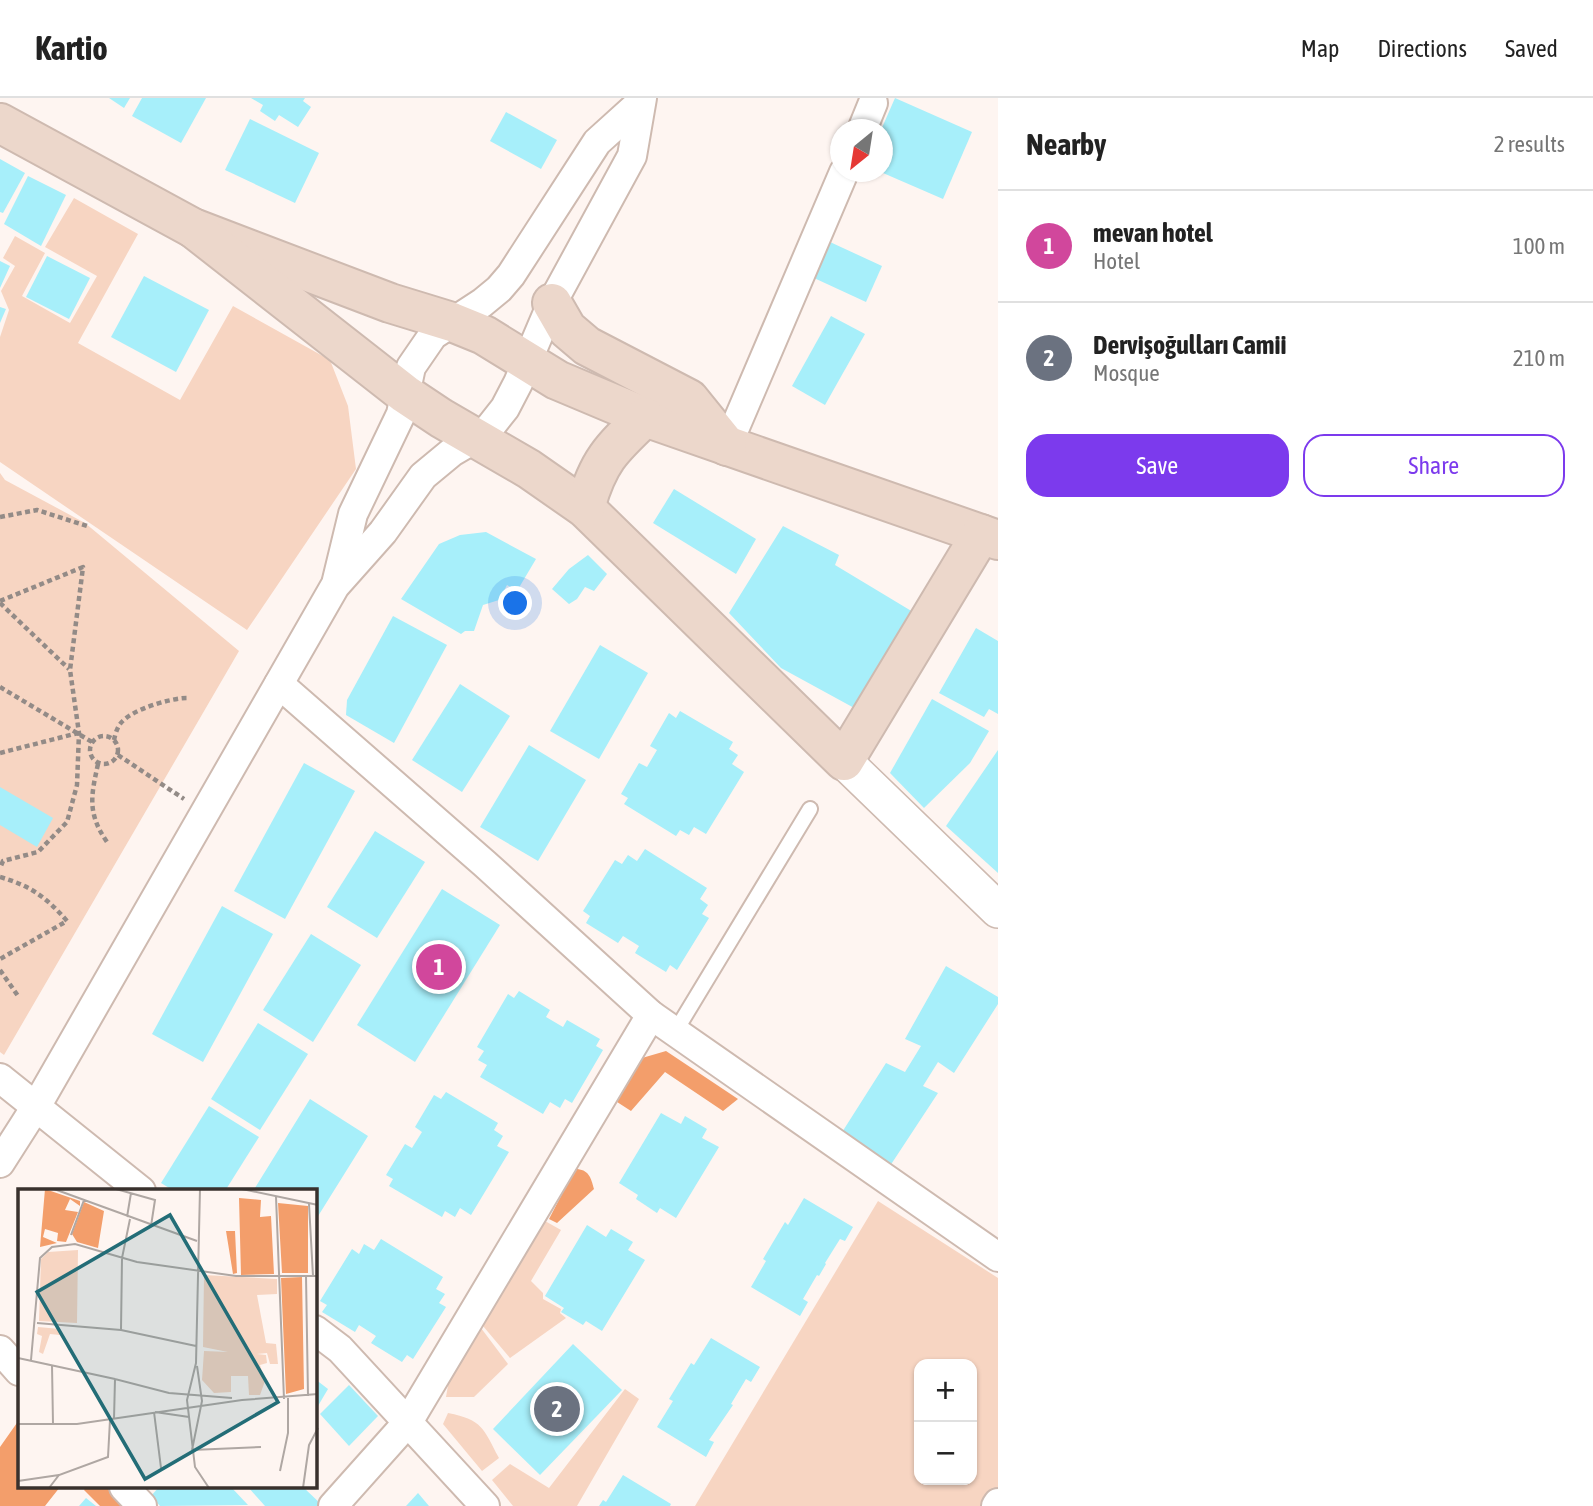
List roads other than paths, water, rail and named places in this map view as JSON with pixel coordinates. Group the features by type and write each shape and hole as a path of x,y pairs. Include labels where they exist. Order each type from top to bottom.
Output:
{"main road":[{"path":"0,123 193,228 390,303 452,322 503,345 557,380 645,417 989,537 844,761 585,508 529,469 405,394 193,228"},
{"path":"552,303 567,329 587,346 689,399 727,446"},
{"path":"585,508 601,462 645,417"}],"street":[{"path":"0,1163 37,1105 335,586 383,532 423,476 452,452 490,427 505,408 552,303 632,156 636,100"},
{"path":"335,586 353,513 401,414 411,367 420,351 433,335 499,289 511,275 597,142 636,100"},
{"path":"866,119 873,103"},
{"path":"727,446 840,182"},
{"path":"279,684 485,864 651,1015 998,1257"},
{"path":"844,761 998,910"},
{"path":"333,1506 408,1422 651,1015"},
{"path":"0,1078 140,1189"},
{"path":"317,1331 340,1349 485,1506"},
{"path":"0,1350 18,1370"},
{"path":"125,1488 141,1506"}],"lane":[{"path":"675,1032 810,809"}],"place":[{"name":"mevan hotel","path":"439,967"},
{"name":"Dervişoğulları Camii","path":"557,1409"}]}
